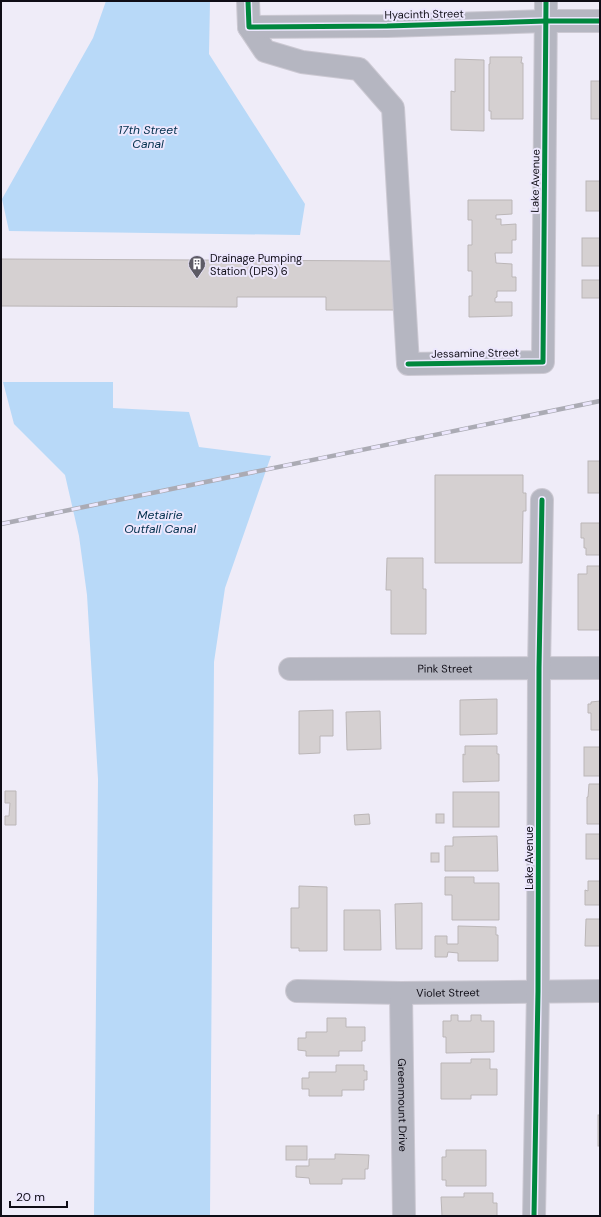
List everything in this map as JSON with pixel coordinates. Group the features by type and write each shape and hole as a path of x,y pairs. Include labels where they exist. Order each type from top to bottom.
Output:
{"street":[{"path":"248,1 249,27"},
{"name":"Hyacinth Street","path":"249,27 387,26 546,11 600,22"},
{"name":"Lake Avenue","path":"543,362 546,11"},
{"name":"Jessamine Street","path":"249,27 265,51 302,62 359,69 392,108 408,364 543,362"},
{"name":"Lake Avenue","path":"534,1216 538,991 539,668 542,500"},
{"name":"Pink Street","path":"290,669 600,668"},
{"name":"Violet Street","path":"297,991 401,993 600,991"},
{"name":"Greenmount Drive","path":"401,993 404,1216"}],"water":[{"name":"17th Street Canal","path":"106,1 210,1 209,54 305,204 300,235 9,231 2,199 93,38"},
{"name":"Metairie Outfall Canal","path":"3,382 113,382 113,408 189,412 199,447 271,456 225,588 214,662 210,1216 94,1216 98,779 87,595 79,536 65,475 14,424"}],"building":[{"path":"490,57 522,57 523,119 491,119 491,111 489,111"},
{"path":"455,59 484,60 484,131 451,130 451,91 455,92"},
{"path":"591,81 600,81 600,119 591,119"},
{"path":"586,181 600,181 600,211 586,211"},
{"path":"468,200 512,200 512,214 496,215 496,219 501,219 501,225 516,224 516,240 512,240 512,253 495,253 496,263 512,264 512,277 516,277 516,291 497,291 495,302 512,302 512,316 469,317 469,296 472,296 472,271 468,271 468,245 472,245 472,220 468,220"},
{"path":"582,238 600,238 600,266 582,266"},
{"name":"Drainage Pumping Station (DPS) 6","path":"1,259 394,261 394,310 326,310 326,297 237,297 237,307 1,306"},
{"path":"582,280 600,280 600,298 582,298"},
{"path":"588,461 600,461 600,493 588,493"},
{"path":"435,475 523,475 523,493 526,493 526,511 523,511 522,563 435,563"},
{"path":"581,523 600,523 600,555 586,555 584,538 581,538"},
{"path":"387,558 423,558 423,589 426,589 426,634 391,634 391,590 386,590"},
{"path":"587,566 600,566 600,630 578,630 578,574 587,574"},
{"path":"497,699 497,734 460,735 460,700"},
{"path":"600,701 600,730 591,730 591,713 588,713 588,704 591,704 591,702"},
{"path":"333,710 333,736 320,736 320,753 299,754 299,711"},
{"path":"380,711 381,749 347,750 346,712"},
{"path":"465,746 497,746 497,754 499,754 499,781 463,782 463,754 465,755"},
{"path":"584,747 600,747 600,776 584,776"},
{"path":"589,784 600,784 600,824 587,824 587,797"},
{"path":"5,791 16,791 16,825 5,825 5,816 9,816 10,803 5,803"},
{"path":"453,792 499,792 499,827 453,827"},
{"path":"369,814 370,824 355,825 354,815"},
{"path":"436,814 444,814 444,823 436,823"},
{"path":"586,834 600,834 600,859 586,859"},
{"path":"497,836 498,871 445,871 445,846 453,846 453,837"},
{"path":"431,853 439,853 439,862 431,862"},
{"path":"445,877 474,877 474,883 499,883 499,920 452,920 452,895 445,895"},
{"path":"588,881 600,881 600,905 585,905 585,890 588,891"},
{"path":"299,886 327,887 327,951 299,951 299,948 291,948 291,908 299,908"},
{"path":"422,903 422,949 396,949 395,904"},
{"path":"344,910 380,910 381,950 344,950"},
{"path":"586,919 600,919 600,946 585,946"},
{"path":"458,926 496,927 496,935 498,935 498,961 458,961 458,953 448,952 447,957 435,957 435,936 447,936 447,944 458,944"},
{"path":"451,1015 458,1015 458,1021 471,1021 471,1015 481,1015 481,1021 494,1021 494,1052 446,1053 446,1037 443,1037 443,1021 451,1021"},
{"path":"327,1018 346,1018 346,1027 365,1027 365,1041 362,1041 362,1051 339,1051 339,1056 306,1056 306,1051 298,1050 298,1038 306,1038 306,1032 327,1032"},
{"path":"471,1059 490,1059 490,1069 497,1069 497,1095 471,1095 471,1099 441,1099 441,1063 471,1063"},
{"path":"336,1065 364,1065 364,1071 367,1071 367,1080 364,1080 364,1090 342,1090 342,1096 309,1096 309,1089 302,1089 302,1078 309,1078 309,1072 336,1072"},
{"path":"598,1115 600,1115 600,1146 598,1146"},
{"path":"286,1146 307,1146 307,1160 286,1160"},
{"path":"446,1150 486,1150 486,1186 446,1186 446,1180 442,1180 442,1157 446,1157"},
{"path":"335,1154 369,1155 368,1169 365,1169 365,1179 342,1179 342,1184 310,1184 309,1178 296,1177 296,1166 309,1166 309,1159 335,1159"},
{"path":"464,1193 493,1193 493,1203 497,1203 497,1216 442,1216 441,1197 464,1197"}],"railway":[{"path":"1,524 600,401"}],"cycle path":[{"path":"248,1 249,27 387,26 546,21 600,21"},
{"path":"408,364 543,362 546,1"},
{"path":"534,1216 538,991 539,668 542,500"}],"place":[{"name":"Drainage Pumping Station (DPS) 6","path":"197,279"}]}
